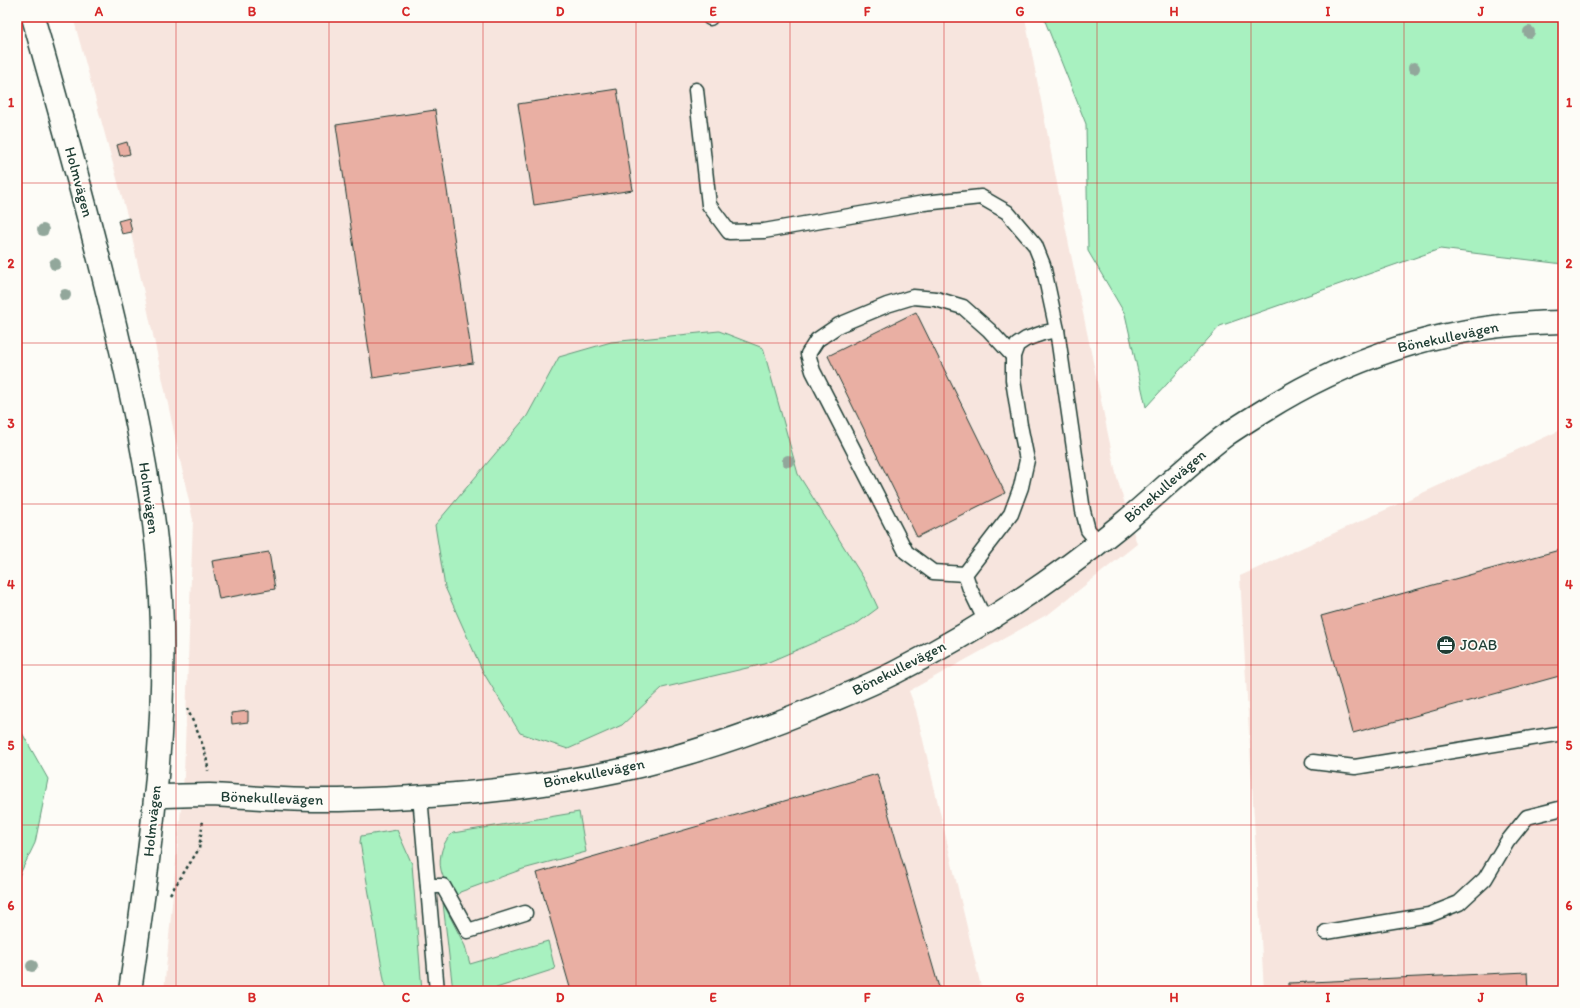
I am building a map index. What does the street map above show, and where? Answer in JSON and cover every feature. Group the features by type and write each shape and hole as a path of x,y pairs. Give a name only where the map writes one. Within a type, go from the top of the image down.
{"street":[{"name":"Holmvägen","path":"33,17 72,156 114,316 134,406 152,507 161,598 163,692 155,796 130,991"},
{"name":"Bönekullevägen","path":"155,796 206,795 305,800 342,800 420,796 518,788 623,770 731,740 847,695 894,673 986,622 1063,570 1121,525 1197,458 1230,432 1286,397 1317,380 1361,361 1424,340 1502,325 1563,322"}],"lane":[{"path":"696,90 709,206 729,232 764,231 924,202 981,197 1006,212 1035,245 1044,264 1058,330 1083,511 1088,530 1098,542"},
{"path":"965,574 933,572 906,552 813,371 808,354 817,340 839,325 887,305 913,297 936,299 962,307 989,330 1013,356"},
{"path":"965,574 1011,514 1021,487 1028,460 1020,425 1013,380 1013,356 1018,345 1026,340 1043,333 1058,330"},
{"path":"965,574 970,589 986,622"},
{"path":"1313,762 1355,767 1563,733"},
{"path":"420,796 437,991"},
{"path":"1326,932 1429,915 1460,903 1485,879 1507,842 1527,817 1563,808"},
{"path":"428,886 443,886 468,931 525,913"}],"shaded area":[{"path":"73,17 1027,17 1025,18 1068,240 1117,478 1137,544 1050,613 909,691 916,710 982,991 164,991 184,775 193,520 128,219"},
{"path":"1563,429 1563,991 1264,991 1240,576"}],"green space":[{"path":"1059,17 1563,17 1563,264 1440,249 1220,326 1146,407 1125,314 1088,251 1086,124 1045,21"},
{"path":"719,331 763,348 798,474 866,582 878,608 855,625 764,664 662,688 622,725 568,749 520,733 483,672 445,587 435,525 527,416 559,357 611,342"},
{"path":"17,724 48,779 35,843 17,880"},
{"path":"579,812 586,852 523,869 460,892 457,896 453,895 442,873 440,860 446,840 453,833"},
{"path":"397,830 412,864 422,991 386,991 360,842 361,836"},
{"path":"443,903 465,946 470,964 548,941 555,969 487,991 453,991"}],"building":[{"path":"617,89 633,190 534,205 518,104"},
{"path":"435,110 473,363 373,378 336,125"},
{"path":"127,142 130,154 120,156 117,145"},
{"path":"129,218 132,232 122,234 118,221"},
{"path":"916,312 1005,493 917,537 828,356"},
{"name":"JOAB","path":"1563,549 1563,675 1353,733 1321,616"},
{"path":"269,552 275,589 219,599 212,561"},
{"path":"248,711 248,722 232,724 231,713"},
{"path":"877,774 940,991 571,991 537,873"},
{"path":"1527,972 1528,991 1289,991 1289,983"}],"place":[{"name":"JOAB","path":"1446,645"}]}
